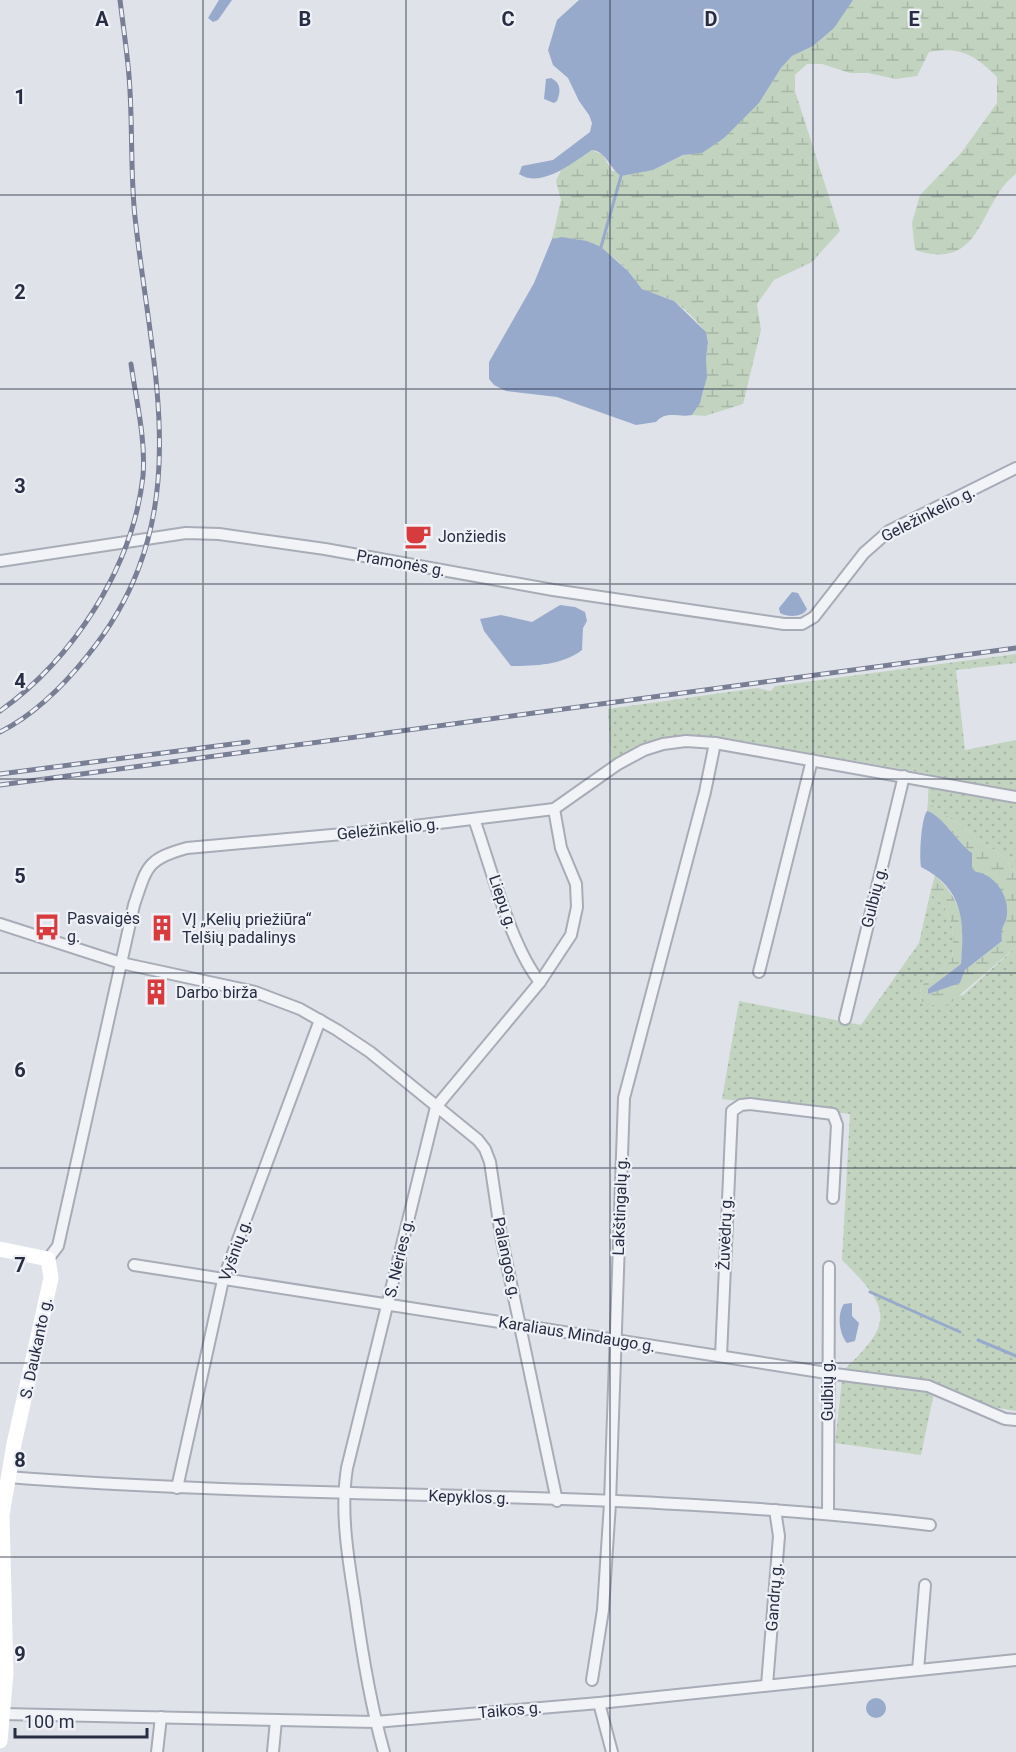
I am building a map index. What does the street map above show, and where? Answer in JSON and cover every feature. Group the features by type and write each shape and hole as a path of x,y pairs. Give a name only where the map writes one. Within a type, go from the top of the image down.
{"main road":[{"path":"0,1249 48,1259"},
{"name":"S. Daukanto g.","path":"0,1741 6,1673 1,1515 51,1278 48,1259"}],"street":[{"name":"Geležinkelio g.","path":"802,624 826,605 873,543 909,520 1016,468"},
{"name":"Pramonės g.","path":"0,561 186,533 219,534 325,549 553,590 784,624 802,624"},
{"name":"Geležinkelio g.","path":"121,963 142,882 152,862 161,855 187,848 554,809 618,764 644,750 663,744 686,741 715,743 1016,797"},
{"name":"Lakštingalų g.","path":"592,1680 603,1610 610,1503 624,1098 705,792 715,743"},
{"path":"759,972 812,760"},
{"name":"Gulbių g.","path":"845,1019 904,776"},
{"name":"S. Nėries g.","path":"384,1752 375,1722 348,1554 345,1492 348,1468 436,1107 494,1034 540,982 572,935 577,907 576,884 561,848 554,809"},
{"name":"Liepų g.","path":"474,819 519,946 531,971 540,982"},
{"path":"0,924 121,963 255,992 320,1020 370,1052 436,1107"},
{"name":"S. Daukanto g.","path":"48,1259 58,1246 121,963"},
{"name":"Vyšnių g.","path":"177,1488 223,1280 320,1020"},
{"name":"Žuvėdrų g.","path":"721,1356 732,1111 741,1105 750,1104 833,1114 837,1125 833,1198"},
{"name":"Palangos g.","path":"436,1107 478,1140 488,1155 501,1236 522,1326 557,1501"},
{"name":"Karaliaus Mindaugo g.","path":"134,1265 387,1306 827,1373 928,1386 1005,1419 1016,1420"},
{"name":"Gulbių g.","path":"828,1513 829,1267"},
{"name":"Kepyklos g.","path":"8,1477 177,1488 345,1492 775,1509 930,1525"},
{"name":"Gandrų g.","path":"767,1685 779,1536 775,1509"},
{"path":"918,1670 925,1585"},
{"name":"Taikos g.","path":"3,1714 375,1722 599,1703 1016,1660"},
{"path":"599,1703 612,1752"},
{"path":"157,1752 161,1717"},
{"path":"273,1752 276,1720"}],"green space":[{"path":"853,0 1016,0 1016,174 1004,186 977,231 967,243 955,252 938,254 915,250 912,223 920,195 961,153 997,103 997,77 974,58 950,50 929,52 917,76 896,79 868,73 850,73 822,64 807,64 795,75 795,91 840,231 812,262 774,280 757,304 761,330 743,404 705,416 692,415 704,388 707,335 684,309 672,300 641,287 628,271 603,250 584,241 552,239 561,200 556,181 561,170 592,150 603,155 612,171 653,170 683,155 702,152 759,103 781,68 792,56 813,46"},
{"path":"1016,654 1016,663 956,670 965,750 1016,740 1016,873 1005,858 928,802 929,774 726,738 691,735 660,740 611,762 608,709 757,688 771,691 775,686"},
{"path":"928,802 1005,858 1016,873 1016,947 947,1006 928,1005 920,1000 921,986 952,960 953,932 948,914 938,900 930,894 935,875 957,906 961,915 963,937 961,964 928,989 960,983 965,970 1002,941 1000,929 1004,922 972,868 972,853 938,817 927,811"},
{"path":"930,894 938,900 948,914 953,932 953,951 952,960 921,986 920,1001 963,995 1016,947 1016,1411 993,1407 936,1383 921,1455 835,1443 843,1371 871,1340 878,1328 880,1316 878,1304 870,1291 842,1260 850,1114 722,1099 739,1001 861,1025 919,943"}],"water":[{"path":"219,0 232,0 218,20 213,22 208,18"},
{"path":"579,0 853,0 834,28 813,46 792,56 781,68 759,103 724,138 702,153 683,155 653,170 621,176 601,154 592,150 557,172 547,176 528,178 519,174 522,166 553,160 590,132 592,123 589,115 568,78 553,65 548,50 557,20"},
{"path":"551,78 557,82 559,88 557,101 554,103 544,99 546,79"},
{"path":"562,237 587,241 601,247 628,271 642,289 674,301 706,332 707,377 700,403 692,415 669,415 656,422 636,425 557,397 506,391 494,385 489,379 489,362 534,283 552,239"},
{"path":"792,592 798,593 807,609 795,616 780,613 779,608"},
{"path":"560,605 575,607 585,612 587,621 583,628 582,650 566,659 548,664 511,666 484,631 480,619 501,615 532,622"},
{"path":"927,811 938,817 972,853 972,868 994,881 1003,893 1007,907 1002,941 965,970 960,983 928,994 928,989 961,964 962,934 958,907 953,896 946,885 935,875 921,867 921,838"},
{"path":"852,1303 852,1316 859,1323 855,1341 847,1343 841,1329 840,1313 844,1304"},
{"path":"876,1698 883,1701 886,1708 883,1715 876,1718 869,1715 866,1708 869,1701"}],"waterway":[{"path":"601,247 621,176"},
{"path":"870,1292 960,1332"},
{"path":"978,1340 1016,1356"}],"railway":[{"path":"0,732 37,708 69,677 88,655 123,603 145,551 156,498 160,444 157,389 135,217 129,76 120,0"},
{"path":"0,711 27,690 75,638 113,577 127,544 137,510 144,462 131,364"},
{"path":"0,785 1016,648"},
{"path":"0,774 248,742"}],"place":[{"name":"Jonžiedis","path":"418,536"},
{"name":"Pasvaigės g.","path":"47,927"},
{"name":"VĮ „Kelių priežiūra“ Telšių padalinys","path":"162,928"},
{"name":"Darbo birža","path":"156,992"}]}
